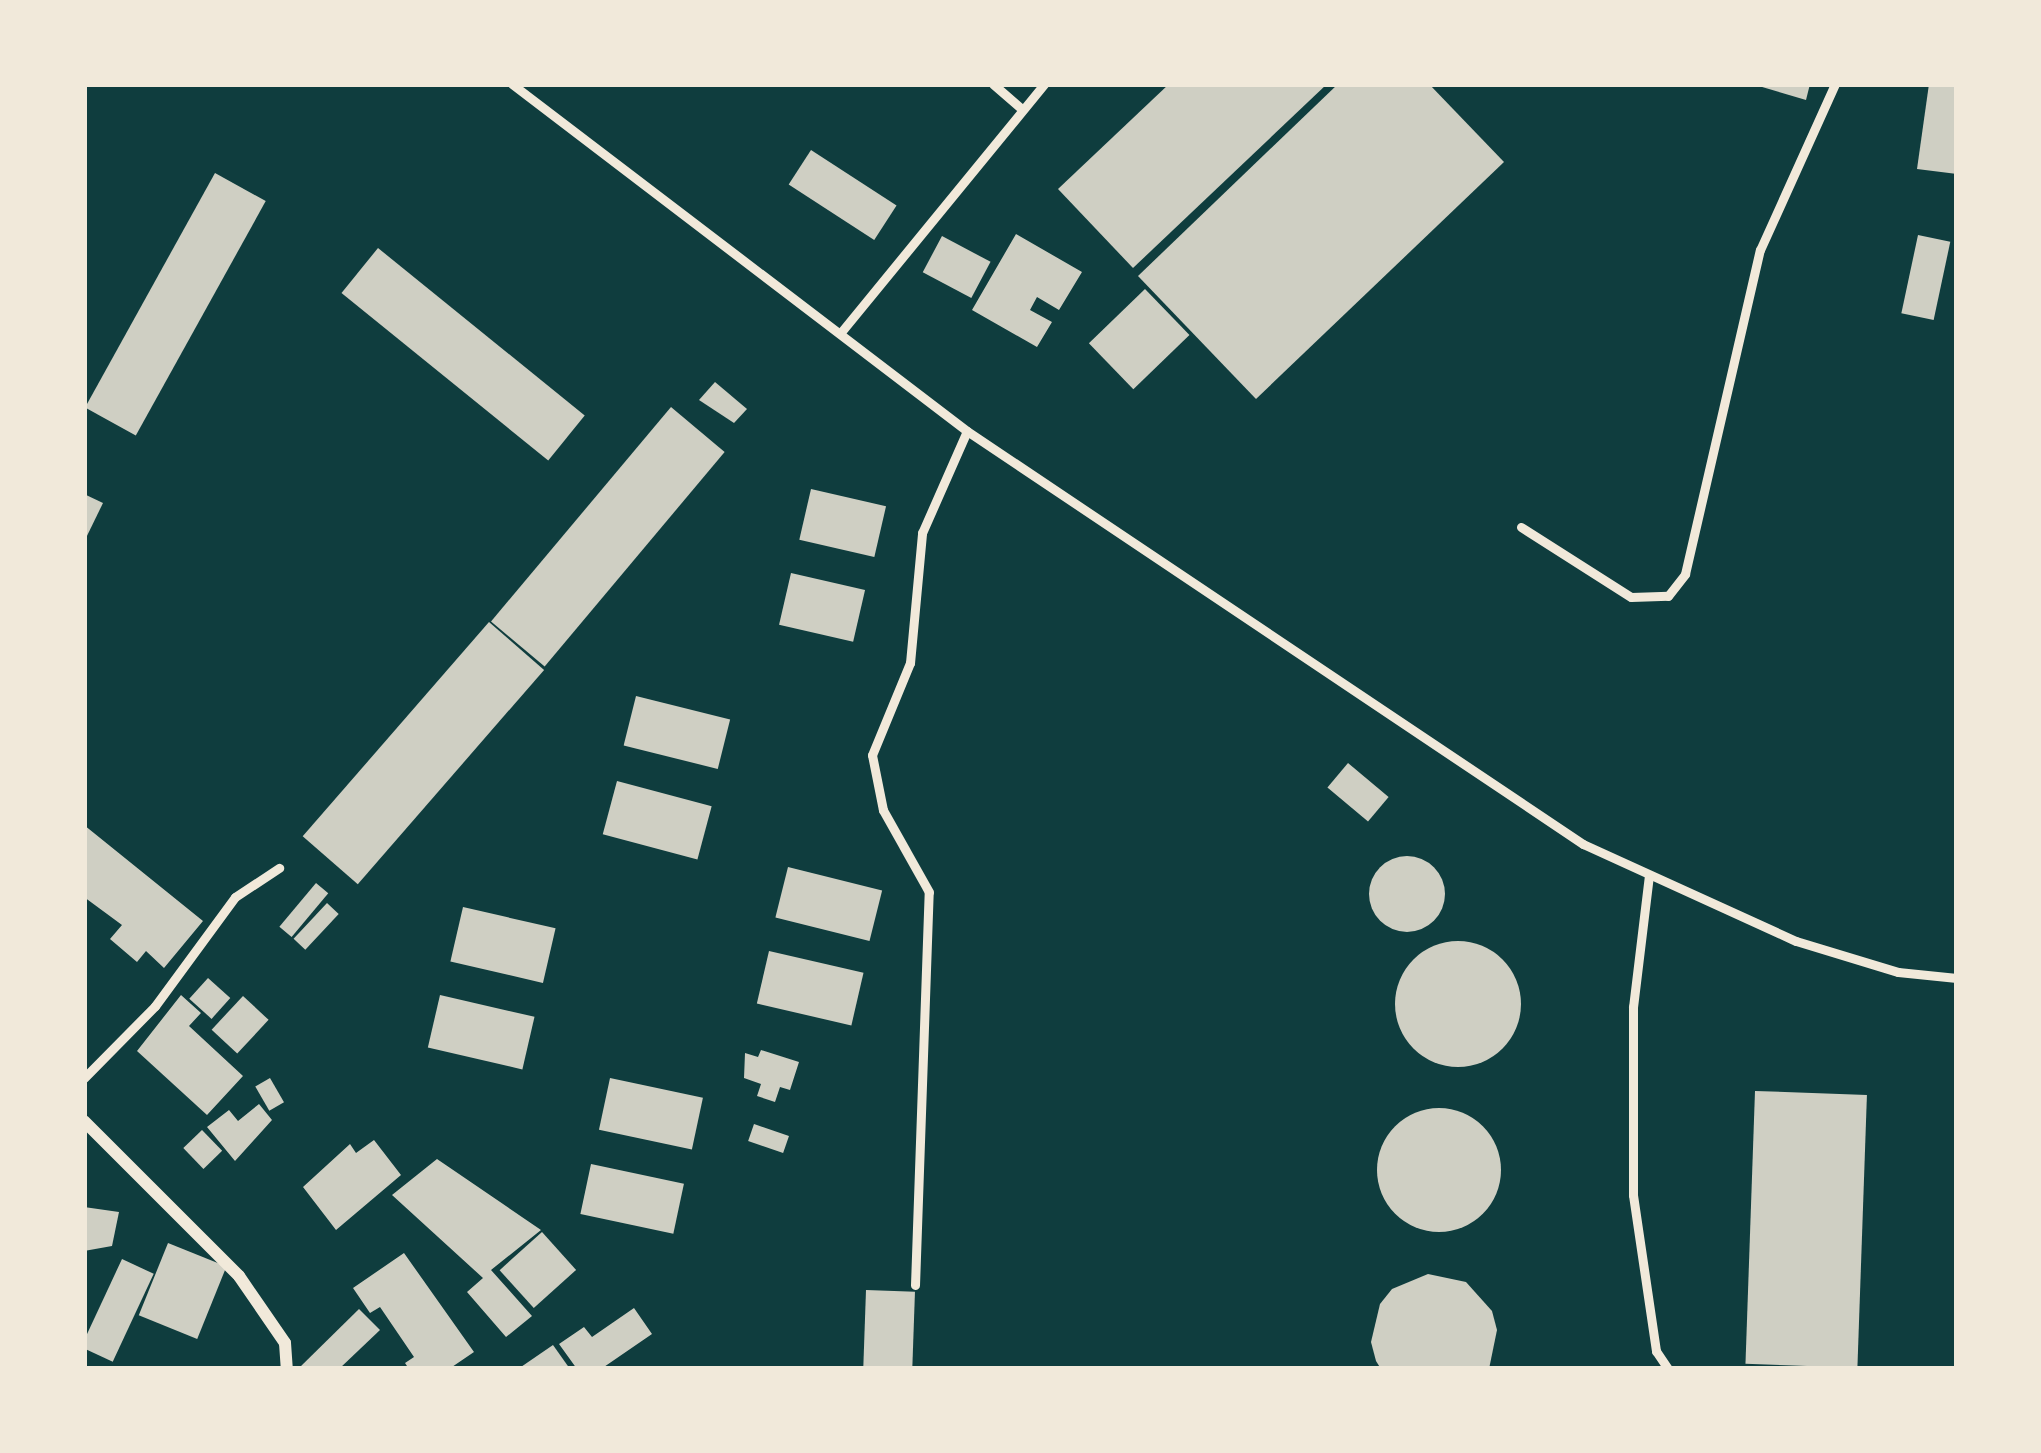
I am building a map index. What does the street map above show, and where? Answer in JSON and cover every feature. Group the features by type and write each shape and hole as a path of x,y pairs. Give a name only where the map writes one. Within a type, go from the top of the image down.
{"street":[{"path":"84,1121 239,1276 285,1343 287,1369"}],"lane":[{"path":"512,84 578,142 842,331 967,431 1583,844 1796,941 1898,972 1957,978"},
{"path":"993,84 1022,109"},
{"path":"842,331 1044,84"},
{"path":"1521,527 1631,597 1668,596 1684,574 1760,250 1835,84"},
{"path":"915,1285 929,892 883,810 872,755 910,663 922,533 967,431"},
{"path":"84,1078 155,1006 235,897 279,868"},
{"path":"1649,875 1633,1007 1633,1195 1656,1351 1668,1369"}],"building":[{"path":"1169,84 1327,84 1133,268 1058,189"},
{"path":"1338,84 1429,84 1504,162 1256,399 1138,276"},
{"path":"1752,84 1810,84 1806,100"},
{"path":"1929,84 1957,87 1957,174 1917,169"},
{"path":"811,150 897,206 874,240 789,184"},
{"path":"215,173 266,201 136,436 85,407"},
{"path":"1016,234 1082,272 1059,310 1037,297 1030,310 1052,322 1037,347 972,310"},
{"path":"1918,235 1950,242 1934,320 1901,313"},
{"path":"942,236 991,262 971,298 923,272"},
{"path":"378,248 585,415 548,460 341,293"},
{"path":"1145,289 1189,335 1133,389 1089,343"},
{"path":"715,382 747,409 734,423 699,400"},
{"path":"671,407 725,452 545,666 491,621"},
{"path":"811,489 886,506 874,557 799,540"},
{"path":"84,494 103,503 84,542"},
{"path":"791,573 865,590 853,642 779,625"},
{"path":"489,622 544,670 358,884 303,836"},
{"path":"636,696 730,719 718,769 624,745"},
{"path":"1348,763 1389,797 1368,822 1327,788"},
{"path":"617,781 712,806 697,859 603,834"},
{"path":"84,825 203,921 164,968 146,951 137,962 110,939 122,925 84,897"},
{"path":"1407,856 1434,867 1445,894 1434,921 1407,932 1380,921 1369,894 1380,867"},
{"path":"788,867 882,890 870,941 775,917"},
{"path":"316,883 328,893 292,937 279,927"},
{"path":"327,903 339,914 305,950 294,939"},
{"path":"463,907 556,928 543,983 450,962"},
{"path":"1458,941 1482,945 1503,959 1517,980 1521,1004 1517,1028 1503,1049 1482,1063 1458,1067 1434,1063 1413,1049 1399,1028 1395,1004 1399,980 1413,959 1434,945"},
{"path":"769,951 864,973 851,1025 757,1004"},
{"path":"208,978 230,998 212,1019 189,999"},
{"path":"181,995 201,1013 189,1026 243,1076 207,1115 137,1051"},
{"path":"440,995 535,1017 522,1069 428,1048"},
{"path":"243,996 269,1020 237,1054 212,1030"},
{"path":"761,1050 799,1062 790,1090 780,1087 775,1102 757,1096 761,1084 744,1078 745,1053 758,1057"},
{"path":"270,1078 284,1102 269,1111 255,1086"},
{"path":"610,1078 703,1098 692,1150 599,1130"},
{"path":"1755,1091 1867,1095 1857,1368 1745,1364"},
{"path":"259,1104 272,1120 235,1161 207,1127 229,1110 238,1121"},
{"path":"1439,1108 1463,1112 1483,1126 1497,1146 1501,1170 1497,1194 1483,1214 1463,1228 1439,1232 1415,1228 1395,1214 1381,1194 1377,1170 1381,1146 1395,1126 1415,1112"},
{"path":"754,1124 789,1136 783,1153 748,1141"},
{"path":"202,1130 222,1151 203,1169 183,1148"},
{"path":"374,1140 401,1175 336,1230 303,1187 350,1144 356,1153"},
{"path":"437,1159 541,1230 491,1270 532,1316 506,1337 467,1292 483,1278 392,1195"},
{"path":"591,1164 684,1184 673,1234 580,1214"},
{"path":"84,1207 119,1212 112,1246 84,1251"},
{"path":"542,1232 576,1270 534,1308 500,1270"},
{"path":"168,1243 226,1267 197,1339 139,1315"},
{"path":"404,1253 474,1352 449,1369 409,1369 405,1363 414,1357 380,1307 370,1313 353,1288"},
{"path":"122,1259 154,1274 113,1362 84,1348 84,1340"},
{"path":"1428,1274 1466,1282 1492,1311 1497,1330 1489,1369 1381,1369 1371,1342 1380,1304 1392,1289"},
{"path":"866,1290 915,1292 912,1369 863,1369"},
{"path":"634,1308 652,1334 601,1369 577,1369 559,1344 584,1327 592,1337"},
{"path":"359,1309 380,1330 339,1369 298,1369"},
{"path":"553,1345 570,1369 518,1369"}]}
